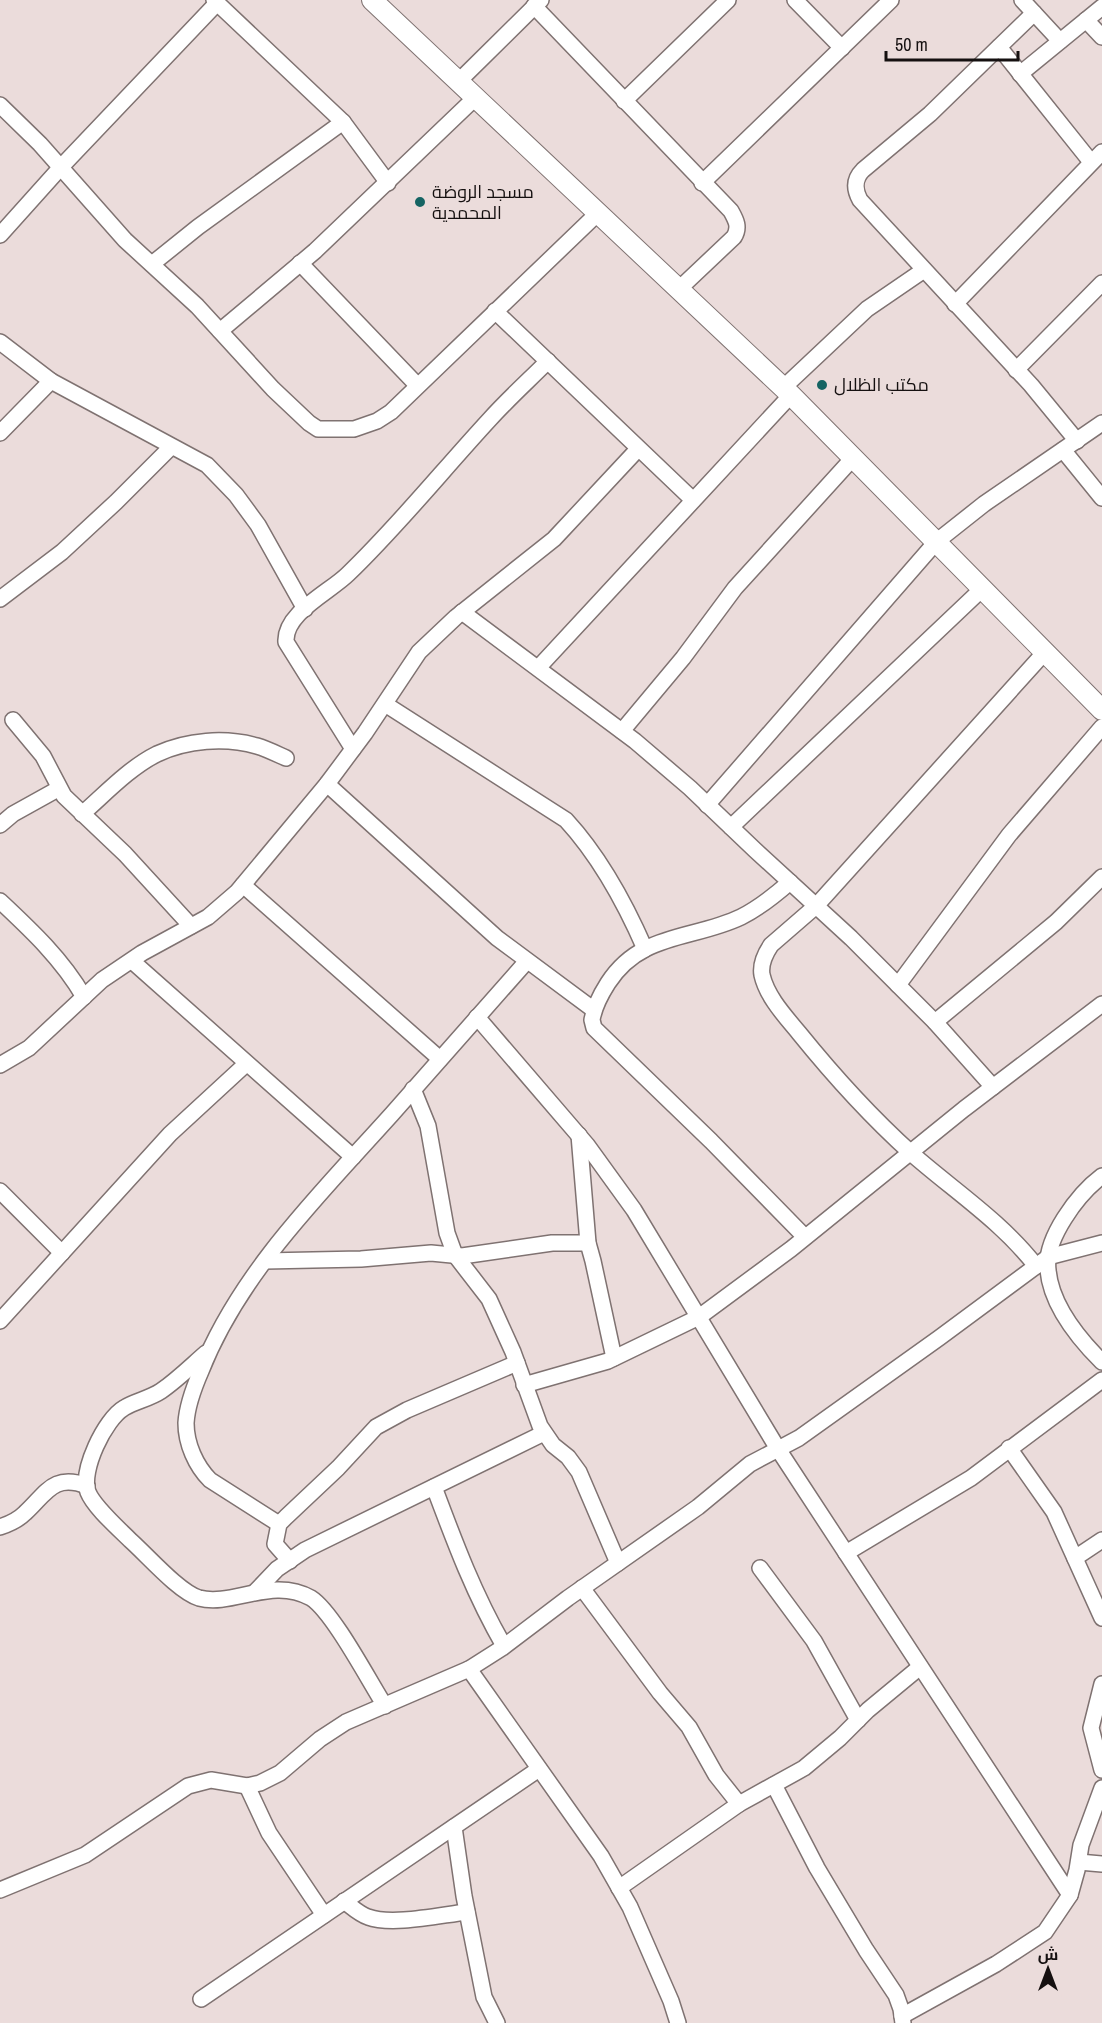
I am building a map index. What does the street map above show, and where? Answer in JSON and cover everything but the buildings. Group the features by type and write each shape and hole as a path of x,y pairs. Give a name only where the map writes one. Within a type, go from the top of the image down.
{"street":[{"path":"372,0 787,391 1045,652 1102,714 898,985"},
{"path":"624,101 728,0"},
{"path":"795,0 842,48"},
{"path":"702,183 891,0"},
{"path":"1022,0 1060,41"},
{"path":"0,235 215,2 344,122 388,183"},
{"path":"459,81 537,3 624,101 731,211 738,229 734,237 679,289"},
{"path":"1020,75 1102,7"},
{"path":"1034,13 930,114 858,177 855,189 860,200 1016,370 1077,441"},
{"path":"1086,20 1102,37"},
{"path":"955,304 1097,157 1020,75 999,47"},
{"path":"220,331 300,263 388,183 475,98"},
{"path":"0,105 40,144 125,240 197,306 273,389 318,429 341,430 371,424 391,412 598,213"},
{"path":"152,264 198,227 344,122"},
{"path":"300,263 417,385"},
{"path":"538,668 693,500 787,391 867,309 924,270"},
{"path":"1016,370 1102,284"},
{"path":"495,310 693,500"},
{"path":"0,342 51,381 207,465 236,495 279,559 305,609"},
{"path":"353,749 286,642 286,633 291,622 367,556 490,419 548,361"},
{"path":"0,433 51,381"},
{"path":"707,805 936,542 984,504 1102,423"},
{"path":"0,599 62,552 171,447"},
{"path":"0,1065 29,1048 102,980 208,917 243,885 327,784 385,704 419,652 462,612 554,539 638,449"},
{"path":"1063,450 1102,498"},
{"path":"622,731 682,658 735,588 853,458"},
{"path":"731,827 982,589"},
{"path":"462,612 622,731 707,805 898,985 993,1086"},
{"path":"1045,652 816,906 771,945 763,961 762,977 774,1002 831,1073 910,1152 1042,1261 1048,1270 1062,1311 1102,1362"},
{"path":"385,704 566,820 625,904 645,949"},
{"path":"13,720 43,756 58,789 125,854 191,926"},
{"path":"82,814 127,775 157,754 182,746 205,741 228,741 256,746 286,758"},
{"path":"327,784 497,938 594,1010"},
{"path":"0,825 12,814 58,789"},
{"path":"935,1022 1056,922 1102,877"},
{"path":"789,882 774,897 739,918 677,936 645,949 623,963 615,972 591,1020 594,1028 711,1141 805,1237"},
{"path":"243,885 440,1059"},
{"path":"0,901 37,936 75,982 84,997"},
{"path":"132,961 353,1157"},
{"path":"279,1524 210,1480 202,1472 195,1458 186,1422 195,1386 208,1351 236,1304 286,1233 527,961"},
{"path":"524,1385 577,1371 614,1358 699,1317 805,1237 993,1086 1102,1004"},
{"path":"477,1017 579,1135 634,1210 778,1449 1070,1895"},
{"path":"0,1320 170,1134 246,1064"},
{"path":"413,1089 428,1126 447,1233 455,1255 489,1299 544,1433 553,1445 568,1457 579,1472 618,1563"},
{"path":"579,1135 588,1243 594,1261 614,1358"},
{"path":"1042,1261 1065,1215 1077,1199 1102,1176"},
{"path":"0,1191 62,1253"},
{"path":"265,1261 361,1259 422,1254 480,1254 552,1243 588,1243"},
{"path":"0,1890 84,1855 188,1786 211,1780 247,1786 260,1783 280,1773 320,1739 346,1722 469,1669 698,1508 750,1464 799,1438 1042,1261 1102,1243"},
{"path":"208,1351 160,1391 115,1414 96,1444 87,1486 92,1499 119,1530 194,1596 218,1599 256,1591 275,1590 308,1596 332,1620 385,1706"},
{"path":"290,1561 275,1544 279,1524 330,1477 376,1427 407,1410 517,1363"},
{"path":"846,1553 971,1478 1102,1380"},
{"path":"256,1591 277,1569 305,1550 544,1433"},
{"path":"1009,1448 1054,1512 1102,1618"},
{"path":"0,1527 23,1515 48,1488 54,1485 71,1482 87,1486"},
{"path":"434,1487 463,1564 504,1646"},
{"path":"1075,1558 1102,1540"},
{"path":"760,1568 814,1641 858,1720"},
{"path":"582,1588 660,1693 689,1727 716,1775 739,1804"},
{"path":"619,1887 739,1804 804,1768 920,1667"},
{"path":"469,1669 601,1856 630,1907 671,2001 678,2023"},
{"path":"1102,1684 1091,1728 1102,1770"},
{"path":"201,1999 539,1769"},
{"path":"774,1785 817,1868 896,1995 902,2019 1046,1932 1070,1895 1081,1845 1102,1788"},
{"path":"247,1786 269,1833 324,1916"},
{"path":"454,1827 467,1912 484,1996 497,2023"},
{"path":"1078,1862 1102,1864"},
{"path":"344,1901 363,1914 380,1920 413,1919 467,1912"}],"place":[{"name":"مسجد الروضة المحمدية","path":"420,202"},
{"name":"مكتب الظلال","path":"822,385"}]}
